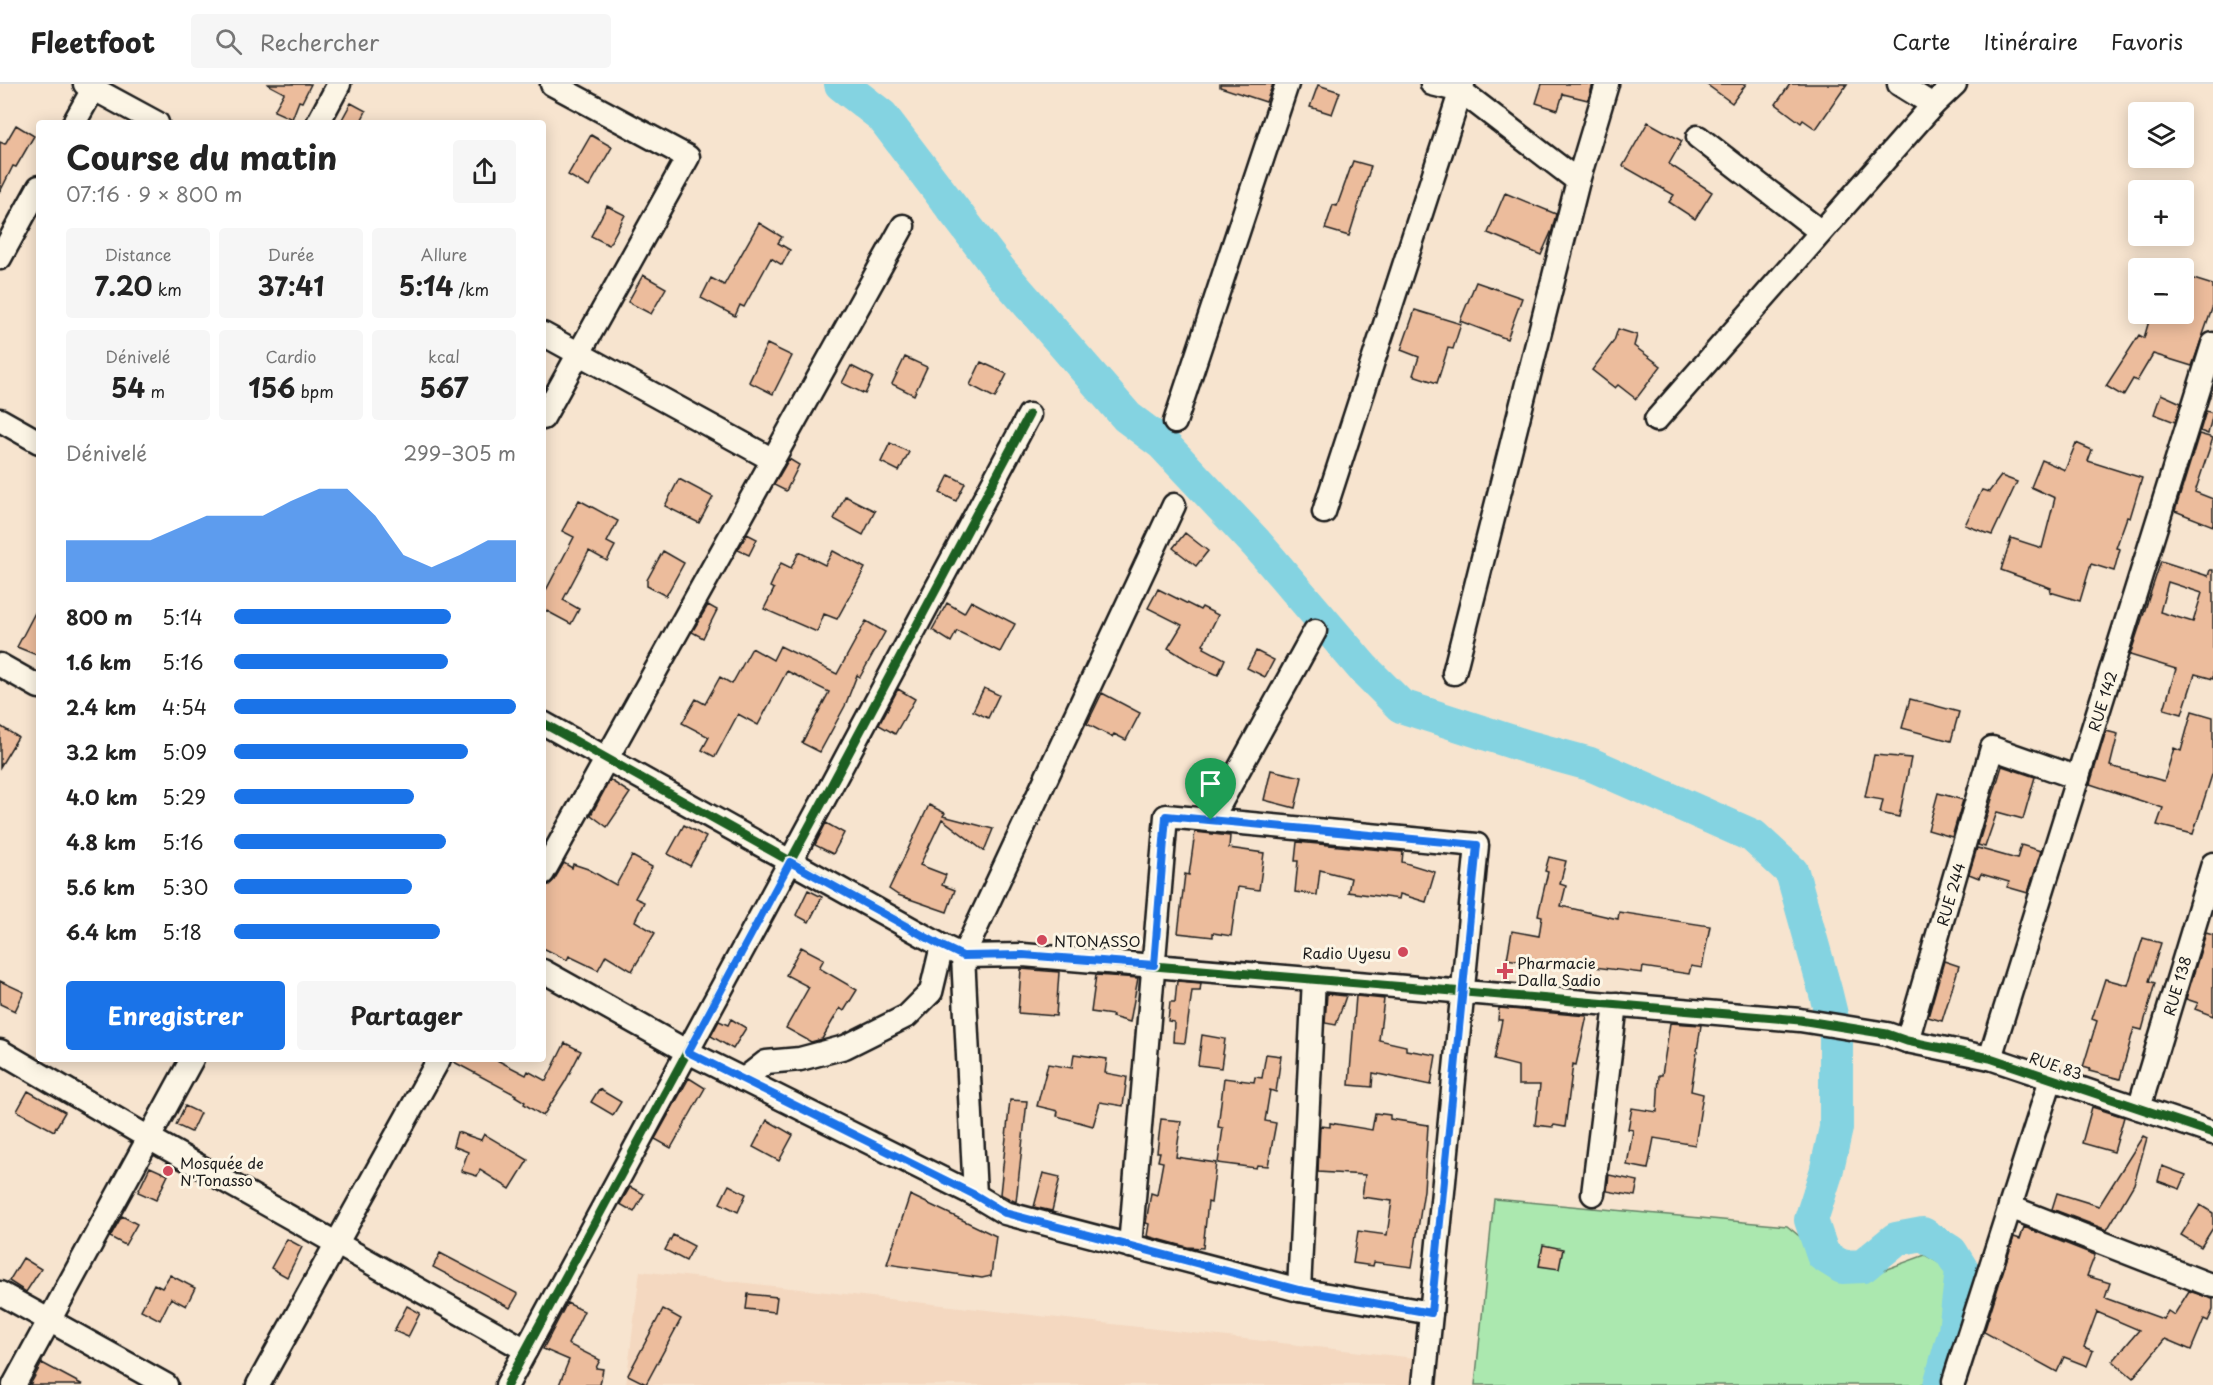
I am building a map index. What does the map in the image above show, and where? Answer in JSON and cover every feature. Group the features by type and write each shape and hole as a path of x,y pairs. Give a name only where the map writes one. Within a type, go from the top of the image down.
{"street":[{"path":"320,120 339,84"},
{"path":"546,412 688,157 552,84"},
{"path":"1175,422 1287,84"},
{"path":"1432,84 1462,87 1578,181"},
{"path":"1454,673 1578,181 1607,84"},
{"path":"1899,84 1933,105"},
{"path":"1656,420 1933,105 1955,84"},
{"path":"75,120 92,85 152,120"},
{"path":"1324,512 1462,87"},
{"path":"1698,137 1821,232"},
{"path":"0,258 36,192"},
{"path":"546,868 903,226"},
{"path":"546,336 773,460"},
{"name":"RUE 142","path":"1990,1058 2213,344"},
{"path":"507,1385 1029,415"},
{"path":"0,420 36,440"},
{"path":"975,1195 963,956 1174,505"},
{"path":"1211,820 1315,631"},
{"path":"0,665 36,685"},
{"path":"546,725 963,956"},
{"name":"RUE 244","path":"1897,1037 1992,748 2078,778"},
{"path":"1130,1246 1166,816 1477,845 1424,1385"},
{"name":"RUE 138","path":"2139,1108 2213,864"},
{"path":"743,1080 766,1062 800,1059 845,1047 907,1016 932,992 942,946"},
{"name":"RUE 83","path":"963,956 1023,955 1154,965 1800,1020 1897,1037 1990,1058 2213,1133"},
{"path":"546,973 688,1052 975,1195 1005,1213 1299,1290 1431,1313"},
{"path":"1299,1290 1314,978"},
{"path":"1593,1194 1616,1004"},
{"path":"0,1051 149,1138 526,1350"},
{"path":"14,1385 190,1062"},
{"path":"258,1385 437,1062"},
{"path":"1954,1381 2051,1079"},
{"path":"2010,1207 2213,1286"},
{"path":"0,1293 166,1385"}],"shaded area":[{"path":"640,1271 1415,1358 1412,1385 626,1385"}],"green space":[{"path":"1494,1199 1787,1226 1854,1281 1925,1255 1948,1268 1947,1385 1475,1385"}],"building":[{"path":"267,84 311,84 302,102 299,101 292,119 274,111 284,93"},
{"path":"1220,84 1273,84 1266,102 1220,87"},
{"path":"1542,84 1593,84 1588,100 1563,94 1558,110 1536,103"},
{"path":"1706,84 1746,84 1732,103"},
{"path":"1790,84 1847,84 1816,129 1803,120 1801,123 1776,104"},
{"path":"1318,85 1340,92 1332,114 1310,107"},
{"path":"351,103 366,111 362,120 342,120"},
{"path":"1648,122 1682,141 1669,164 1712,192 1695,219 1669,202 1674,195 1623,166"},
{"path":"16,125 34,136 16,167 13,166 0,192 0,142 5,144"},
{"path":"591,135 612,147 589,187 568,175"},
{"path":"1353,161 1371,166 1349,236 1325,229 1333,205 1337,206"},
{"path":"1505,193 1556,214 1541,255 1488,233"},
{"path":"607,206 625,215 609,245 591,236"},
{"path":"759,223 782,237 778,243 790,250 782,265 771,258 744,307 740,305 735,316 701,298 711,278 724,285"},
{"path":"643,275 666,288 651,314 628,302"},
{"path":"2194,279 2213,285 2213,306 2192,366 2153,354 2137,381 2133,379 2123,396 2106,386 2139,335 2144,338 2148,324 2194,324"},
{"path":"1476,282 1522,298 1507,339 1460,321"},
{"path":"1415,310 1461,324 1453,349 1448,348 1437,383 1413,375 1419,357 1401,350"},
{"path":"1618,329 1637,335 1634,346 1661,366 1636,399 1618,385 1615,388 1592,370 1614,341"},
{"path":"767,344 792,356 773,394 749,382"},
{"path":"905,357 927,367 914,395 892,384"},
{"path":"981,362 1007,374 995,398 970,385"},
{"path":"851,366 873,377 865,394 842,383"},
{"path":"2161,394 2181,403 2175,422 2154,414"},
{"path":"2206,411 2213,413 2208,434 2200,431"},
{"path":"2199,434 2213,438 2195,492 2213,499 2213,526 2175,511"},
{"path":"890,443 909,452 899,471 881,462"},
{"path":"2076,443 2092,450 2088,461 2142,478 2130,518 2127,517 2116,548 2120,549 2114,571 2091,564 2080,601 2050,592 2051,588 2001,570 2011,538 2042,548 2055,498 2031,487 2042,460 2065,470"},
{"path":"789,459 799,465 786,491 774,485"},
{"path":"949,475 965,483 956,501 940,493"},
{"path":"2001,476 2017,482 1992,535 1965,525 1982,490 1989,492"},
{"path":"679,479 713,497 699,523 665,506"},
{"path":"845,496 875,511 863,535 834,519"},
{"path":"579,500 618,521 607,542 615,546 607,561 589,551 563,600 579,609 571,624 546,611 546,590 574,537 562,531"},
{"path":"1185,533 1208,551 1196,566 1173,548"},
{"path":"747,534 757,539 749,555 738,550"},
{"path":"663,551 684,563 666,596 647,586 647,580"},
{"path":"833,551 865,568 837,619 824,614 817,632 764,609 774,589 770,587 781,563 791,568 799,552 825,565"},
{"path":"2161,561 2208,576 2210,570 2213,570 2213,679 2195,674 2182,714 2164,709 2176,669 2130,655","holes":["2168,582 2202,593 2193,622 2160,612"]},
{"path":"1158,589 1200,610 1202,607 1218,615 1203,645 1204,648 1225,659 1218,675 1168,648 1182,625 1148,608"},
{"path":"971,601 1015,624 1000,652 957,631 951,642 932,630 947,603 964,613"},
{"path":"708,605 717,610 703,638 692,632"},
{"path":"36,611 36,655 17,647"},
{"path":"866,621 885,632 860,677 857,675 845,706 820,752 802,743 829,692 787,671 758,725 738,714 715,757 702,750 709,737 682,723 696,699 705,704 720,677 732,684 752,648 773,660 780,646 837,674"},
{"path":"1256,651 1274,660 1265,677 1247,668"},
{"path":"984,688 999,695 988,718 973,711"},
{"path":"898,689 915,699 895,734 879,725"},
{"path":"1102,693 1140,713 1126,740 1114,734 1112,737 1087,724"},
{"path":"1910,699 1959,712 1951,741 1902,728"},
{"path":"2192,711 2213,717 2213,772 2193,834 2157,825 2163,808 2090,784 2106,731 2118,734 2110,766 2164,781 2174,748 2181,751"},
{"path":"0,726 18,737 0,767"},
{"path":"1874,755 1911,758 1899,817 1880,813 1883,800 1865,797"},
{"path":"2002,766 2035,777 2023,819 1997,812 1985,847 1978,845"},
{"path":"1271,770 1302,777 1295,808 1264,800"},
{"path":"610,780 630,793 607,827 591,815"},
{"path":"1938,793 1963,800 1952,837 1928,830"},
{"path":"929,805 945,813 943,816 993,829 984,851 942,819 920,865 946,875 942,885 955,890 947,912 898,895 889,889"},
{"path":"826,823 844,833 833,854 815,845"},
{"path":"684,825 706,837 690,866 668,854"},
{"path":"1195,832 1230,836 1229,848 1264,853 1259,890 1238,887 1231,936 1213,933 1213,937 1178,933 1185,874 1189,875"},
{"path":"1297,842 1403,852 1402,862 1435,872 1426,902 1400,894 1399,899 1348,892 1351,878 1320,870 1317,895 1295,892"},
{"path":"2021,845 2041,851 2028,893 2007,887 2009,882 1981,874 1979,878 1969,874 1977,848 2017,859"},
{"path":"632,856 652,867 635,898 644,902 635,921 655,933 632,971 606,955 598,970 569,956 567,960 546,950 546,886 554,880 564,863 572,868 573,864 588,869 616,885"},
{"path":"1549,857 1566,861 1560,884 1566,886 1561,906 1618,919 1619,912 1710,926 1702,968 1691,966 1689,974 1643,967 1642,973 1555,962 1554,967 1507,959 1512,931 1539,936 1542,916 1538,915 1548,872 1545,871"},
{"path":"808,890 822,897 809,922 796,915"},
{"path":"2206,933 2213,935 2213,1016 2195,1009 2198,1003 2186,999"},
{"path":"2143,938 2161,943 2149,981 2155,983 2142,1030 2134,1028 2120,1079 2089,1071 2090,1069 2083,1067 2097,1021 2092,1019 2105,979 2128,985"},
{"path":"801,947 824,959 819,968 857,990 844,1011 840,1008 822,1039 811,1042 786,1028 809,987 786,975"},
{"path":"1944,961 1959,966 1942,1021 1928,1017"},
{"path":"1021,969 1059,972 1056,1016 1018,1013"},
{"path":"1096,975 1138,978 1130,1022 1112,1017 1113,1015 1091,1012"},
{"path":"0,981 24,992 15,1011 0,1004"},
{"path":"1177,981 1201,983 1200,991 1192,991 1185,1043 1173,1042 1174,1022 1168,1021 1170,1002 1175,1002"},
{"path":"1327,994 1346,996 1336,1025 1325,1023"},
{"path":"1356,996 1384,999 1379,1040 1406,1046 1406,1050 1436,1055 1431,1085 1373,1073 1372,1087 1349,1085"},
{"path":"1499,1008 1587,1016 1576,1065 1573,1064 1565,1127 1535,1125 1540,1085 1518,1085 1518,1066 1494,1060 1502,1020 1498,1020"},
{"path":"731,1019 746,1028 733,1049 711,1036 719,1021 728,1025"},
{"path":"1670,1023 1701,1025 1691,1091 1703,1094 1695,1145 1654,1138 1648,1169 1627,1165 1633,1130 1628,1129 1632,1108 1657,1112 1659,1075 1662,1075"},
{"path":"1202,1035 1225,1039 1221,1068 1198,1065"},
{"path":"565,1043 581,1051 565,1082 543,1116 524,1104 525,1102 516,1095 454,1062 501,1062 526,1075 528,1071 546,1081"},
{"path":"1074,1054 1107,1059 1105,1073 1127,1077 1123,1106 1100,1102 1093,1126 1057,1116 1058,1111 1037,1106 1048,1064 1072,1068"},
{"path":"1266,1054 1281,1056 1276,1092 1270,1090 1265,1121 1276,1123 1268,1166 1257,1165 1256,1168 1218,1163 1223,1128 1218,1127 1224,1078 1254,1082 1255,1077 1262,1078"},
{"path":"689,1078 705,1088 671,1148 655,1139"},
{"path":"599,1089 621,1102 613,1115 591,1102"},
{"path":"28,1091 65,1112 54,1131 17,1111"},
{"path":"1010,1100 1027,1101 1016,1202 1000,1194"},
{"path":"185,1106 200,1113 191,1132 176,1125"},
{"path":"2092,1107 2124,1117 2114,1152 2082,1143"},
{"path":"1375,1113 1390,1115 1390,1119 1428,1125 1424,1190 1412,1267 1374,1262 1373,1266 1353,1263 1358,1231 1387,1235 1392,1201 1362,1197 1365,1175 1318,1172 1320,1126 1330,1127 1330,1123 1372,1130"},
{"path":"1161,1119 1181,1121 1176,1157 1216,1163 1211,1203 1208,1202 1203,1248 1187,1247 1147,1236 1149,1224 1146,1223 1151,1193 1157,1195 1163,1162 1158,1161 1160,1152 1157,1152"},
{"path":"767,1120 793,1135 779,1161 753,1147"},
{"path":"457,1132 481,1140 484,1134 528,1160 510,1189 480,1170 477,1176 461,1171 468,1152 453,1146"},
{"path":"2143,1136 2147,1138 2134,1184 2107,1230 2052,1209 2057,1193 2099,1206"},
{"path":"2162,1166 2186,1175 2180,1189 2158,1181"},
{"path":"150,1167 168,1175 156,1200 138,1192"},
{"path":"1043,1173 1060,1177 1052,1211 1034,1207"},
{"path":"1609,1175 1638,1181 1635,1196 1607,1191"},
{"path":"729,1185 746,1194 738,1212 720,1203"},
{"path":"630,1187 644,1194 634,1212 620,1204"},
{"path":"910,1195 996,1236 991,1276 982,1278 887,1264"},
{"path":"2200,1205 2213,1213 2213,1228 2201,1247 2181,1235"},
{"path":"122,1216 137,1224 125,1245 110,1237"},
{"path":"2024,1227 2095,1255 2087,1276 2110,1283 2105,1298 2163,1319 2168,1311 2174,1315 2189,1291 2213,1299 2213,1310 2208,1321 2204,1319 2191,1350 2165,1339 2133,1378 2113,1361 2139,1330 2097,1312 2084,1347 2093,1351 2087,1366 2064,1357 2057,1372 1984,1332 2014,1237 2020,1239"},
{"path":"673,1235 694,1246 686,1261 665,1250"},
{"path":"287,1239 302,1247 287,1277 271,1268"},
{"path":"1543,1245 1563,1249 1559,1269 1539,1266"},
{"path":"440,1253 518,1294 510,1308 433,1267"},
{"path":"23,1258 41,1269 26,1292 9,1281"},
{"path":"170,1275 195,1288 186,1306 171,1298 160,1320 141,1310 154,1284 162,1288"},
{"path":"748,1294 777,1297 775,1312 746,1309"},
{"path":"567,1303 584,1311 568,1344 600,1360 596,1368 603,1369 600,1385 559,1385 569,1360 543,1349"},
{"path":"407,1306 420,1313 408,1337 394,1331"},
{"path":"663,1309 681,1319 646,1384 628,1375"},
{"path":"42,1363 83,1385 30,1385"}],"waterway":[{"path":"841,84 882,116 1001,272 1127,417 1163,444 1256,543 1363,668 1401,706 1528,747 1590,764 1753,836 1792,872 1836,1035 1836,1128 1826,1173 1811,1220 1823,1255 1842,1267 1863,1266 1896,1239 1923,1234 1951,1252 1962,1270 1955,1331 1940,1385"}],"cycle path":[{"path":"507,1385 1029,415"},
{"path":"546,725 963,956 1023,955 1800,1020 1887,1034 1907,1041 1990,1058 2213,1133"}],"place":[{"name":"NTONASSO","path":"1042,940"},
{"name":"Radio Uyesu","path":"1403,952"},
{"name":"Pharmacie Dalla Sadio","path":"1505,971"},
{"name":"Mosquée de N'Tonasso","path":"168,1171"}],"route":[{"path":"1166,816 1211,820 1477,845 1431,1313 1299,1290 1005,1213 975,1195 688,1052 790,862 963,956 1023,955 1154,965 1166,816"}]}
